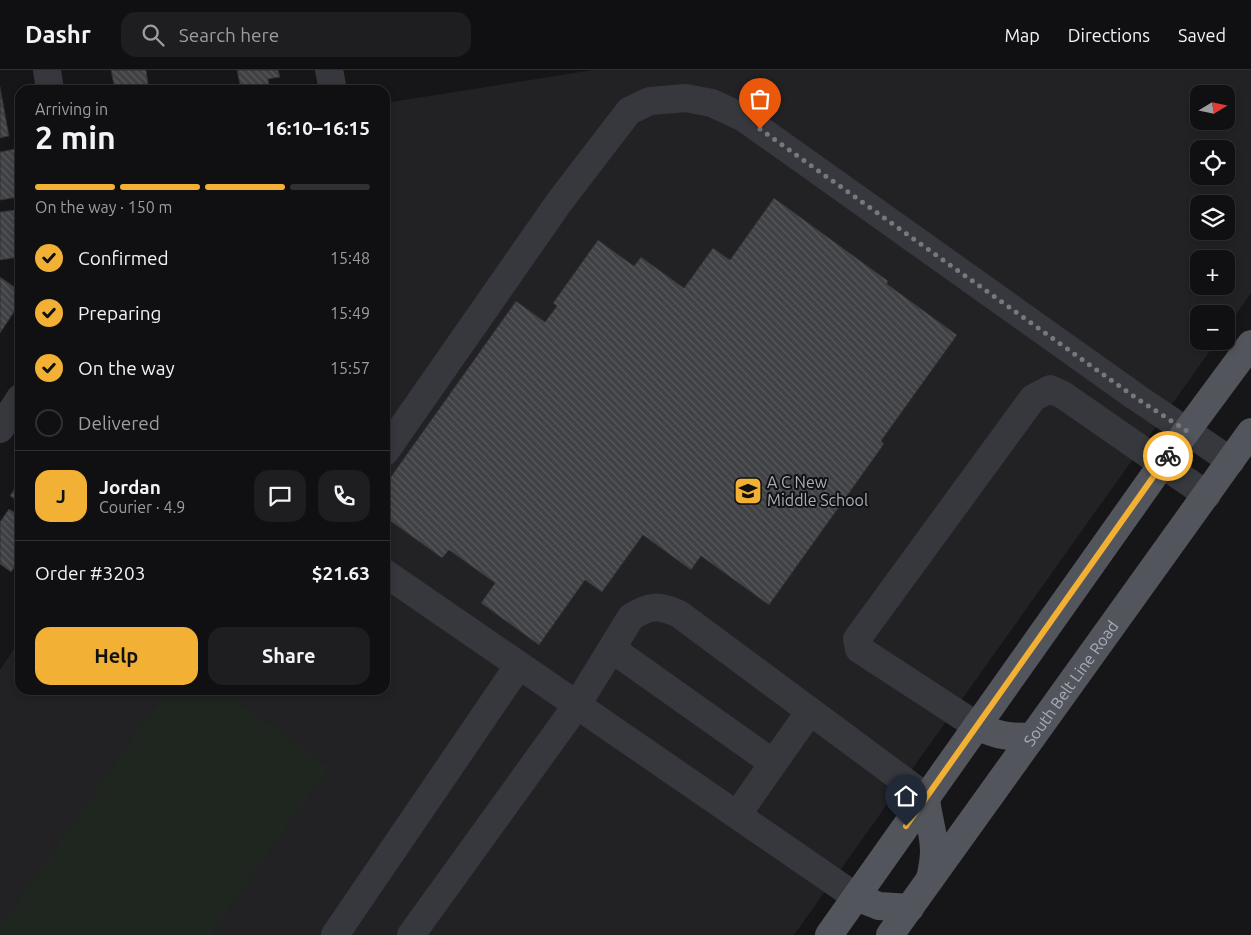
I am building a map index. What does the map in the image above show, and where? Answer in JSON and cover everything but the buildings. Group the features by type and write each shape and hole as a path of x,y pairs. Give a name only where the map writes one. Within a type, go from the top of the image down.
{"main road":[{"path":"829,935 1162,463 1251,344"},
{"name":"South Belt Line Road","path":"890,935 1251,432"},
{"path":"977,726 994,734 1010,737 1032,737"},
{"path":"926,797 934,852 930,879"},
{"path":"856,897 878,906 910,908"}],"street":[{"path":"47,70 49,85"},
{"path":"329,70 332,85"},
{"path":"390,445 560,202 629,111 650,101 686,98 712,103 744,118 1136,398 1231,460"},
{"path":"977,726 859,649 857,639 1033,398 1050,389 1063,395 1207,495"},
{"path":"0,429 15,406"},
{"path":"390,576 856,897"},
{"path":"411,935 577,705 631,618 644,609 662,607 680,614 926,797"},
{"path":"612,649 773,763"},
{"path":"336,935 519,665"},
{"path":"737,815 810,711"}],"shaded area":[{"name":"A C New Middle School","path":"593,70 1251,70 1251,293 1235,315 1235,305 1190,305 1190,350 1211,350 794,935 0,935 0,670 15,648 15,695 390,695 390,102"},
{"path":"163,695 228,695 329,767 210,935 0,935 0,927"}],"way so far":[{"path":"760,129 1136,398 1187,431 1168,456"}],"place":[{"name":"A C New Middle School","path":"748,491"}],"route":[{"path":"906,826 1168,456"}]}
